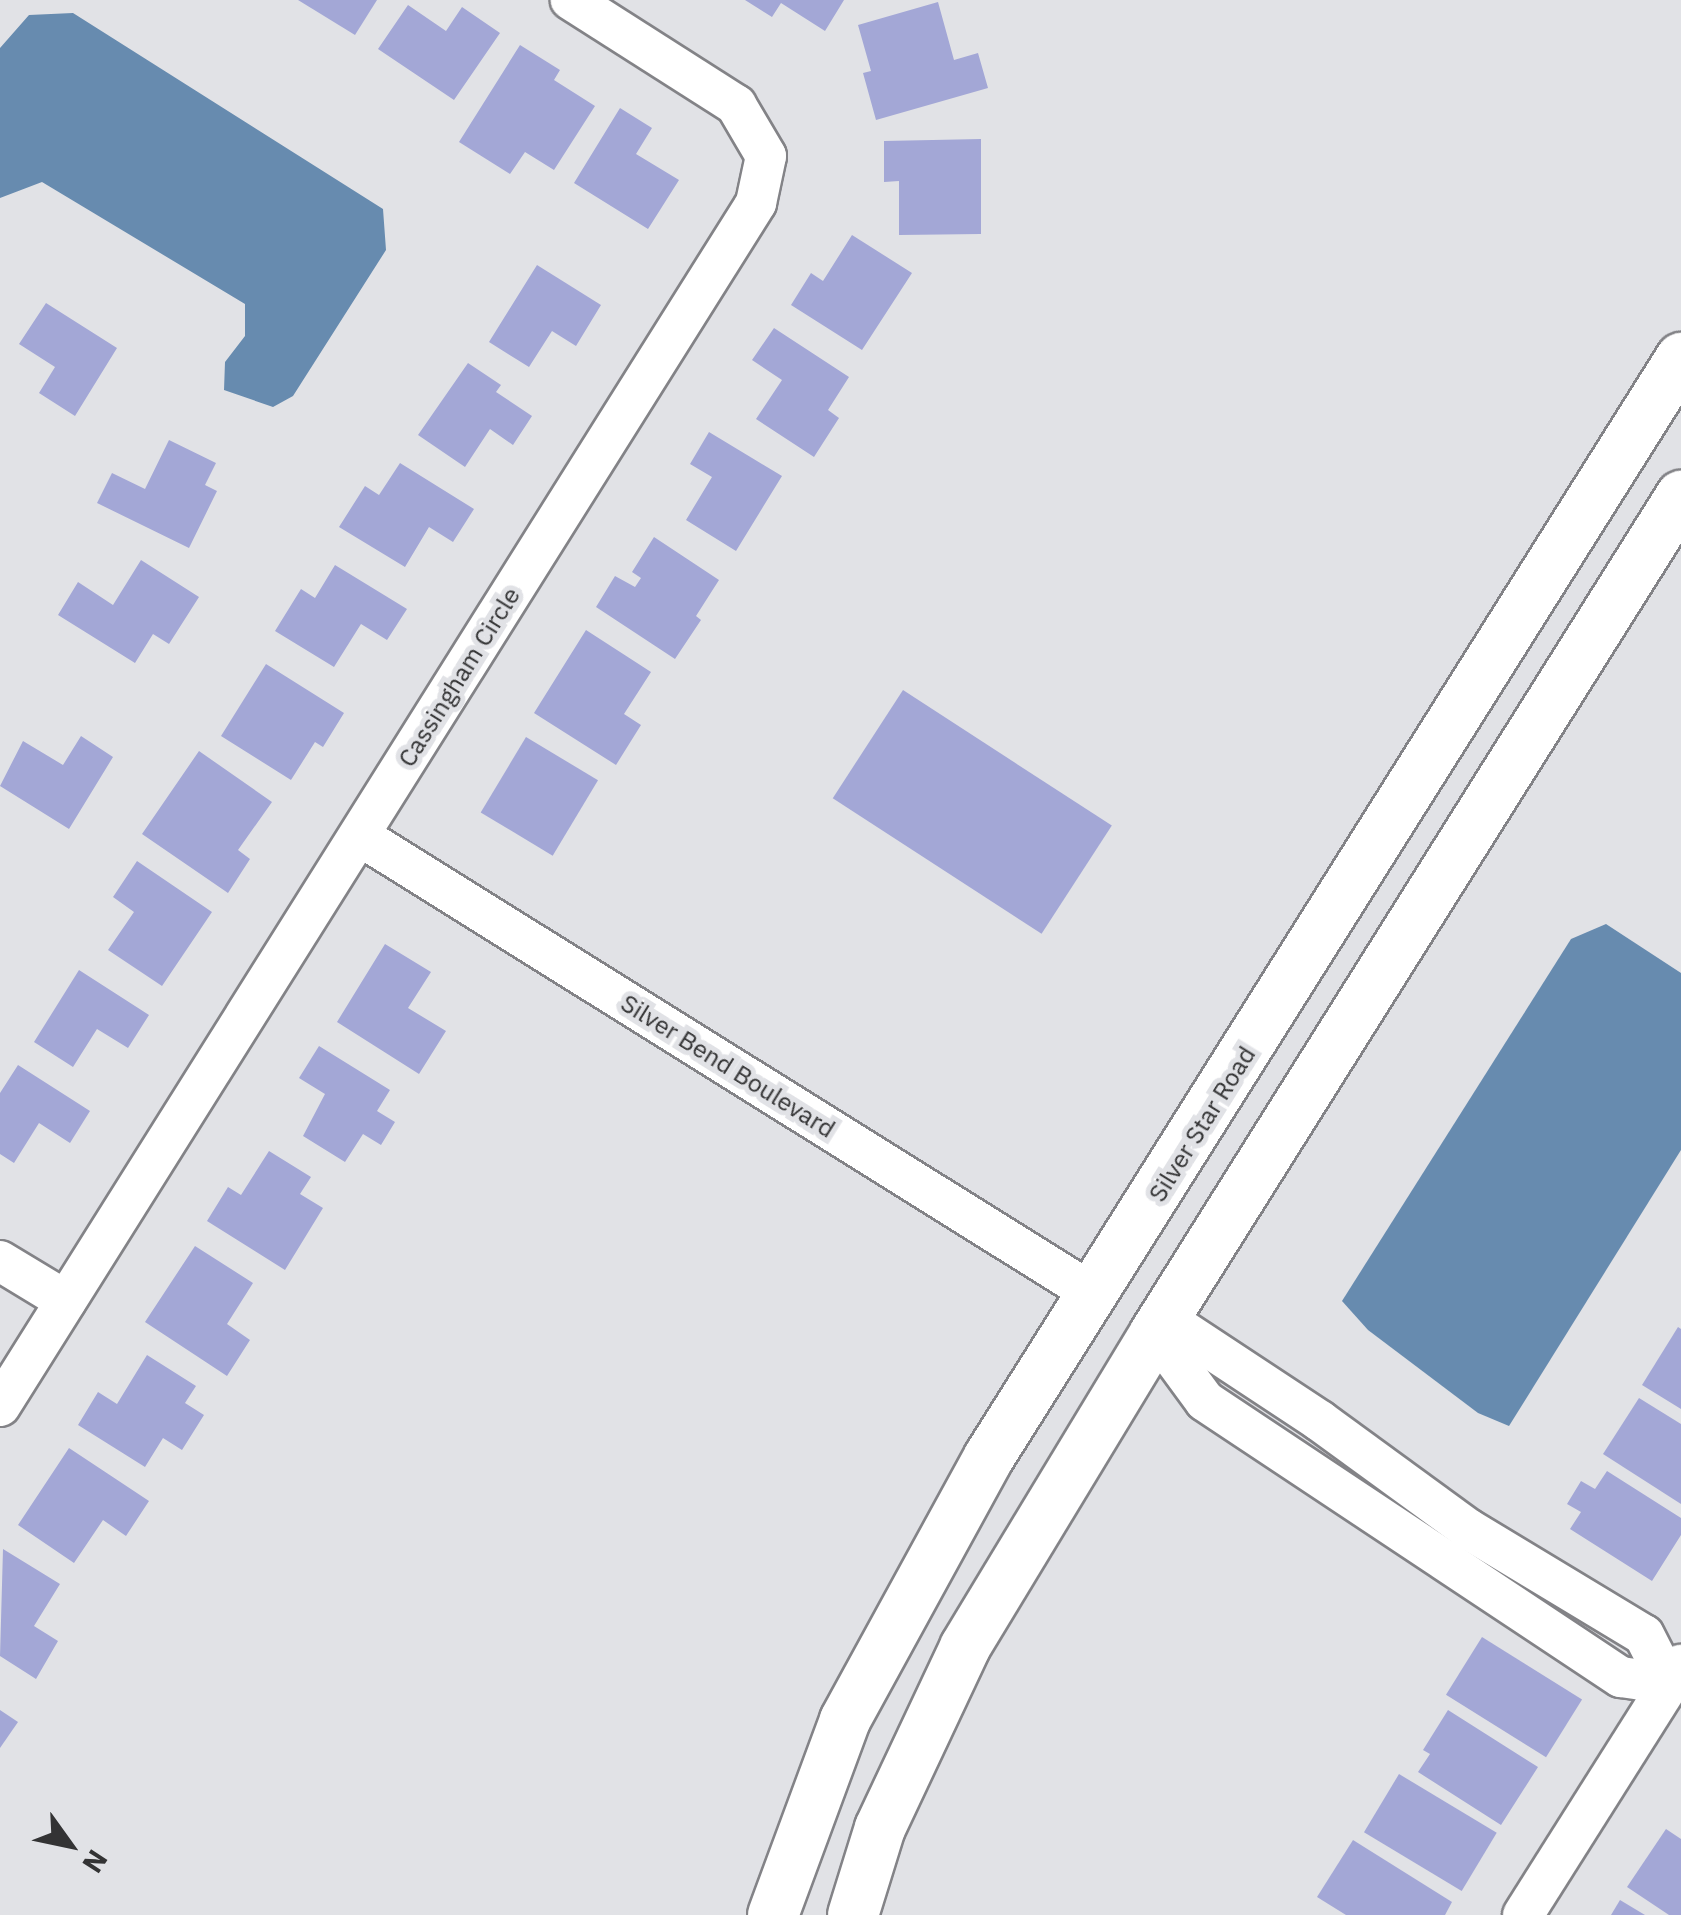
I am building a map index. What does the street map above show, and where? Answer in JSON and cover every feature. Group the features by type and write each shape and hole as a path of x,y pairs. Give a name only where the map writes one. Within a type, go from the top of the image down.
{"main road":[{"name":"Silver Star Road","path":"772,1915 845,1720 989,1458 1095,1296 1681,358"},
{"path":"853,1915 880,1828 966,1646 1160,1326 1681,496"},
{"path":"1160,1326 1145,1304 1153,1275 1190,1203 1386,894 1362,869"},
{"path":"880,1828 885,1750 951,1620 1090,1392 1099,1364 1095,1296"}],"street":[{"name":"Cassingham Circle","path":"0,1406 756,202 766,156 736,106 572,0"},
{"name":"Silver Bend Boulevard","path":"360,836 1095,1296"},
{"path":"0,1260 66,1301"},
{"path":"1160,1326 1423,1495 1468,1529 1644,1635 1675,1674"},
{"path":"1160,1326 1206,1400 1621,1677 1675,1674"},
{"path":"1400,1530 1423,1495"},
{"path":"1523,1915 1675,1674"}],"water":[{"path":"73,13 383,209 386,250 293,396 273,407 224,390 225,362 245,336 245,304 42,182 0,198 0,48 29,15"},
{"path":"1606,924 1681,973 1681,1150 1509,1426 1478,1413 1368,1330 1342,1301 1571,939"}],"building":[{"path":"298,0 377,0 355,35"},
{"path":"745,0 844,0 825,31 781,3 772,17"},
{"path":"938,2 954,60 978,53 988,88 876,120 863,73 871,71 858,25"},
{"path":"408,5 446,31 462,7 500,33 454,100 378,49"},
{"path":"520,45 560,70 554,80 595,106 554,170 525,152 510,174 459,142"},
{"path":"620,108 652,128 636,154 679,180 648,229 574,183"},
{"path":"981,139 981,234 899,235 899,181 884,182 884,141"},
{"path":"852,235 912,273 862,350 791,305 811,273 823,281"},
{"path":"537,265 601,305 576,346 552,331 529,367 489,342"},
{"path":"46,303 117,348 75,416 39,393 55,367 19,344"},
{"path":"774,328 849,377 828,410 839,418 814,457 756,419 782,380 752,360"},
{"path":"468,363 501,385 496,392 532,416 513,445 490,429 465,467 418,435"},
{"path":"709,432 782,476 736,551 686,520 712,477 690,464"},
{"path":"169,440 216,463 205,485 217,491 189,548 97,503 112,473 145,489"},
{"path":"400,463 474,509 453,542 429,527 405,567 339,527 365,486 379,495"},
{"path":"654,537 719,580 696,616 701,620 675,659 596,607 615,576 635,587 641,578 632,572"},
{"path":"141,560 199,597 169,644 153,634 135,663 58,615 78,582 113,605"},
{"path":"335,565 407,609 387,640 361,624 334,667 275,631 301,589 315,598"},
{"path":"586,630 651,672 624,714 641,725 616,765 534,713"},
{"path":"266,664 344,713 323,747 315,742 291,780 221,736"},
{"path":"903,690 1112,826 1042,934 833,798"},
{"path":"81,736 113,757 69,829 0,786 23,741 63,765"},
{"path":"526,737 598,780 553,856 481,812"},
{"path":"199,751 272,802 238,850 250,859 228,893 142,834"},
{"path":"137,861 212,912 162,986 108,950 134,912 113,897"},
{"path":"385,944 431,972 408,1008 446,1031 419,1074 337,1022"},
{"path":"79,970 149,1015 128,1048 97,1029 73,1067 34,1042"},
{"path":"319,1046 390,1090 377,1111 395,1122 381,1145 363,1134 345,1162 303,1136 325,1094 299,1078"},
{"path":"18,1065 90,1111 70,1143 39,1123 14,1163 0,1154 0,1093"},
{"path":"269,1151 311,1177 300,1194 323,1208 285,1270 207,1221 228,1187 241,1195"},
{"path":"195,1246 253,1283 227,1324 250,1340 227,1376 145,1322"},
{"path":"1678,1327 1681,1329 1681,1409 1642,1385"},
{"path":"147,1355 196,1386 185,1403 204,1415 182,1450 163,1438 145,1467 78,1425 98,1392 117,1404"},
{"path":"1639,1398 1681,1424 1681,1504 1603,1454"},
{"path":"69,1448 149,1501 126,1536 103,1520 74,1563 18,1525"},
{"path":"1607,1471 1681,1518 1681,1535 1652,1581 1570,1529 1581,1512 1567,1504 1581,1481 1595,1489"},
{"path":"3,1549 60,1584 34,1626 58,1641 36,1679 0,1656"},
{"path":"1482,1637 1582,1700 1546,1757 1446,1695"},
{"path":"0,1710 18,1722 0,1748"},
{"path":"1448,1710 1538,1767 1501,1825 1418,1772 1430,1754 1423,1750"},
{"path":"1399,1774 1497,1833 1462,1891 1364,1832"},
{"path":"1666,1829 1681,1839 1681,1915 1669,1915 1627,1887"},
{"path":"1353,1840 1452,1902 1445,1915 1346,1915 1317,1897"},
{"path":"1620,1900 1645,1915 1611,1915"}]}
